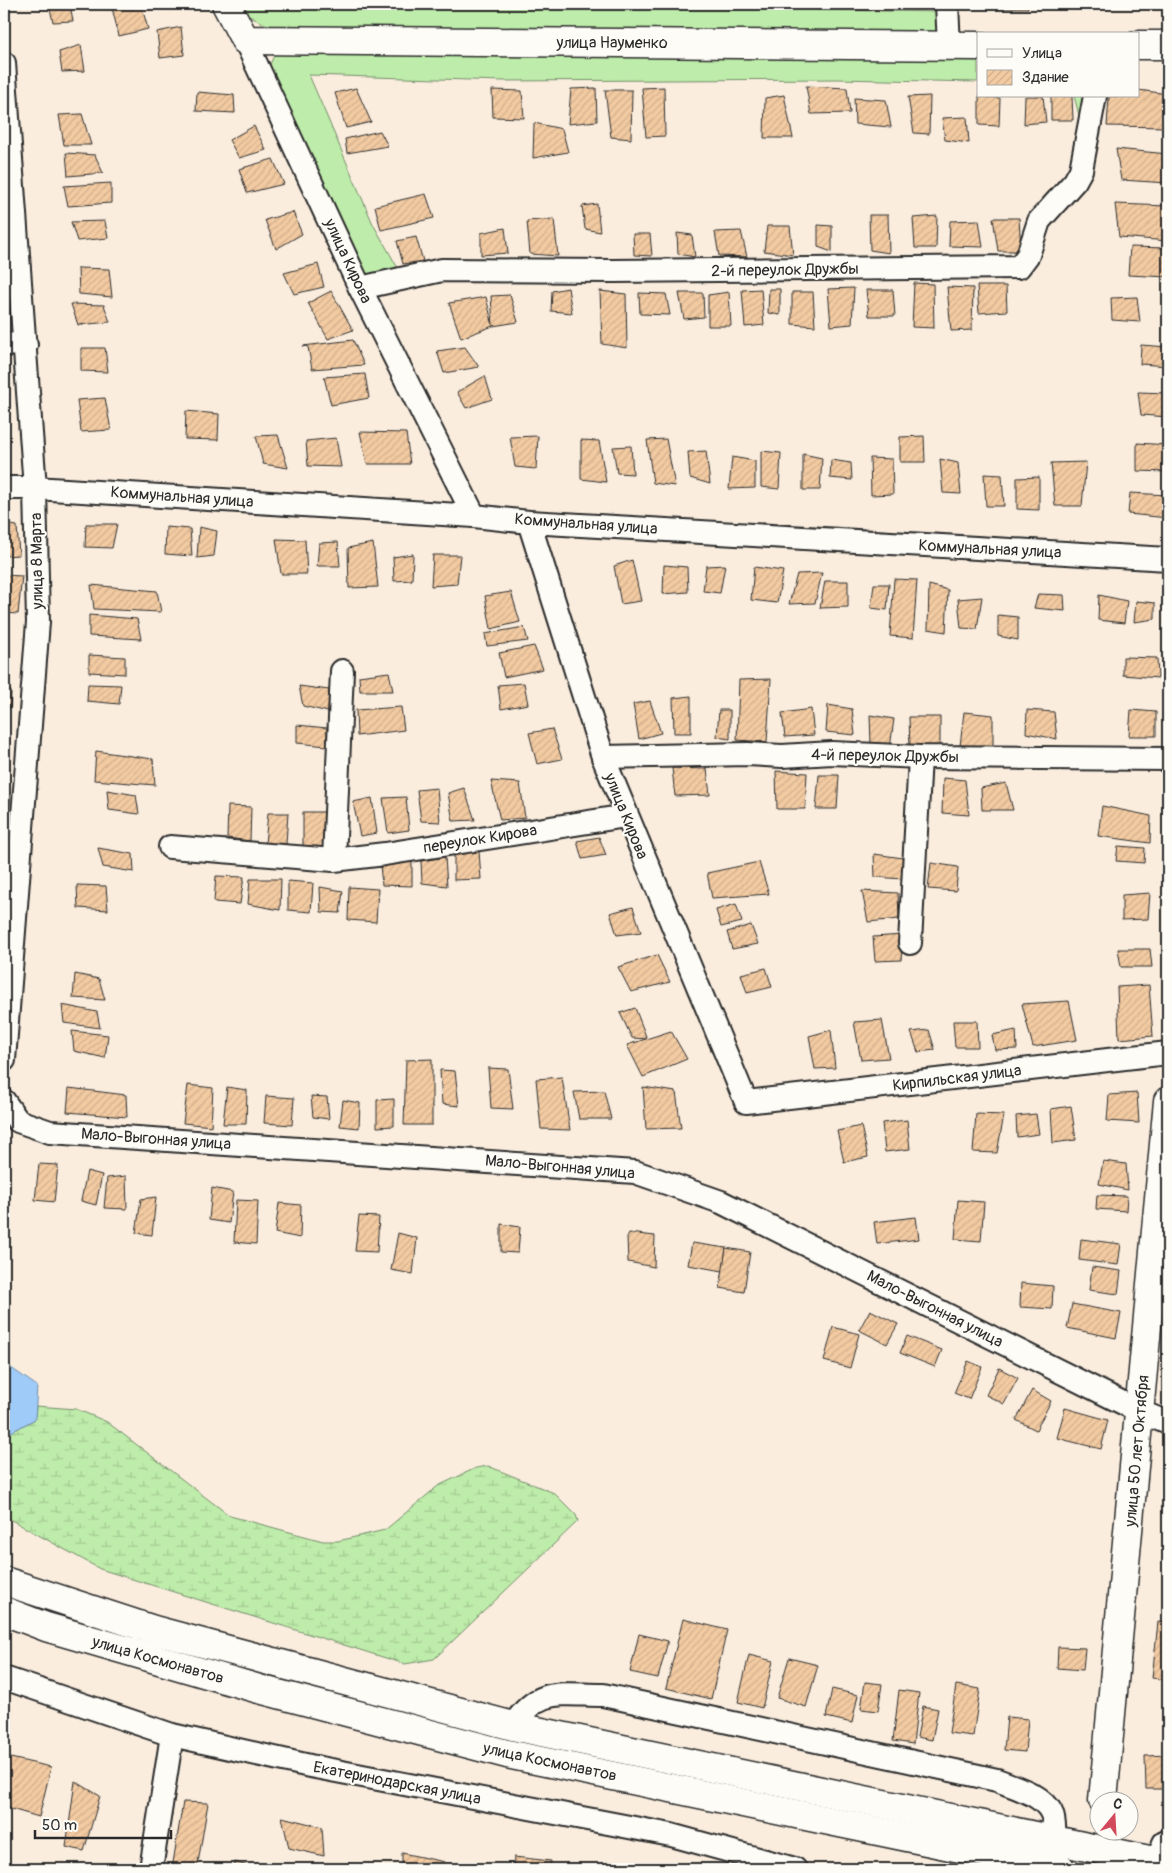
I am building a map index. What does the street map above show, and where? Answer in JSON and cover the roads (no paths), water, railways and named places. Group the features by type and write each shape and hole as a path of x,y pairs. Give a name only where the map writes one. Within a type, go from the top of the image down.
{"main road":[{"name":"улица Кирова","path":"226,4 245,40"},
{"name":"улица Науменко","path":"245,40 977,46"},
{"path":"1140,45 1168,45"},
{"name":"улица 50 лет Октября","path":"1104,1790 1141,1412 1168,1101"},
{"path":"4,1581 154,1630 513,1726 1055,1840 1090,1838"},
{"name":"улица Космонавтов","path":"4,1611 46,1626 250,1686 508,1754 1061,1869"},
{"path":"1106,1840 1164,1855"}],"street":[{"path":"947,4 949,46"},
{"name":"улица Кирова","path":"245,40 360,288 474,516"},
{"name":"улица 8 Марта","path":"4,63 35,488 38,622 10,892 4,1060"},
{"name":"2-й переулок Дружбы","path":"360,288 442,270 613,271 1019,267 1028,255 1041,218 1075,181 1081,170 1095,98"},
{"path":"4,344 26,345"},
{"name":"Коммунальная улица","path":"4,488 35,488 474,516 529,522 1168,559"},
{"name":"улица Кирова","path":"529,522 603,757 746,1102"},
{"path":"334,860 342,671"},
{"name":"4-й переулок Дружбы","path":"603,757 748,754 782,756 832,753 920,757 1168,759"},
{"path":"910,943 920,757"},
{"name":"переулок Кирова","path":"170,848 334,860 385,854 626,816"},
{"name":"Кирпильская улица","path":"746,1102 1168,1053"},
{"name":"Мало-Выгонная улица","path":"4,1102 18,1121 50,1132 635,1172 721,1202 1141,1412 1168,1423"},
{"name":"Екатеринодарская улица","path":"4,1678 172,1735 310,1766 671,1835 795,1869"},
{"path":"513,1726 529,1704 540,1698 555,1695 603,1695 997,1780 1032,1795 1043,1802 1052,1812 1055,1840"},
{"path":"151,1869 172,1735"}],"water":[{"path":"4,1363 37,1386 35,1419 4,1436"}]}
